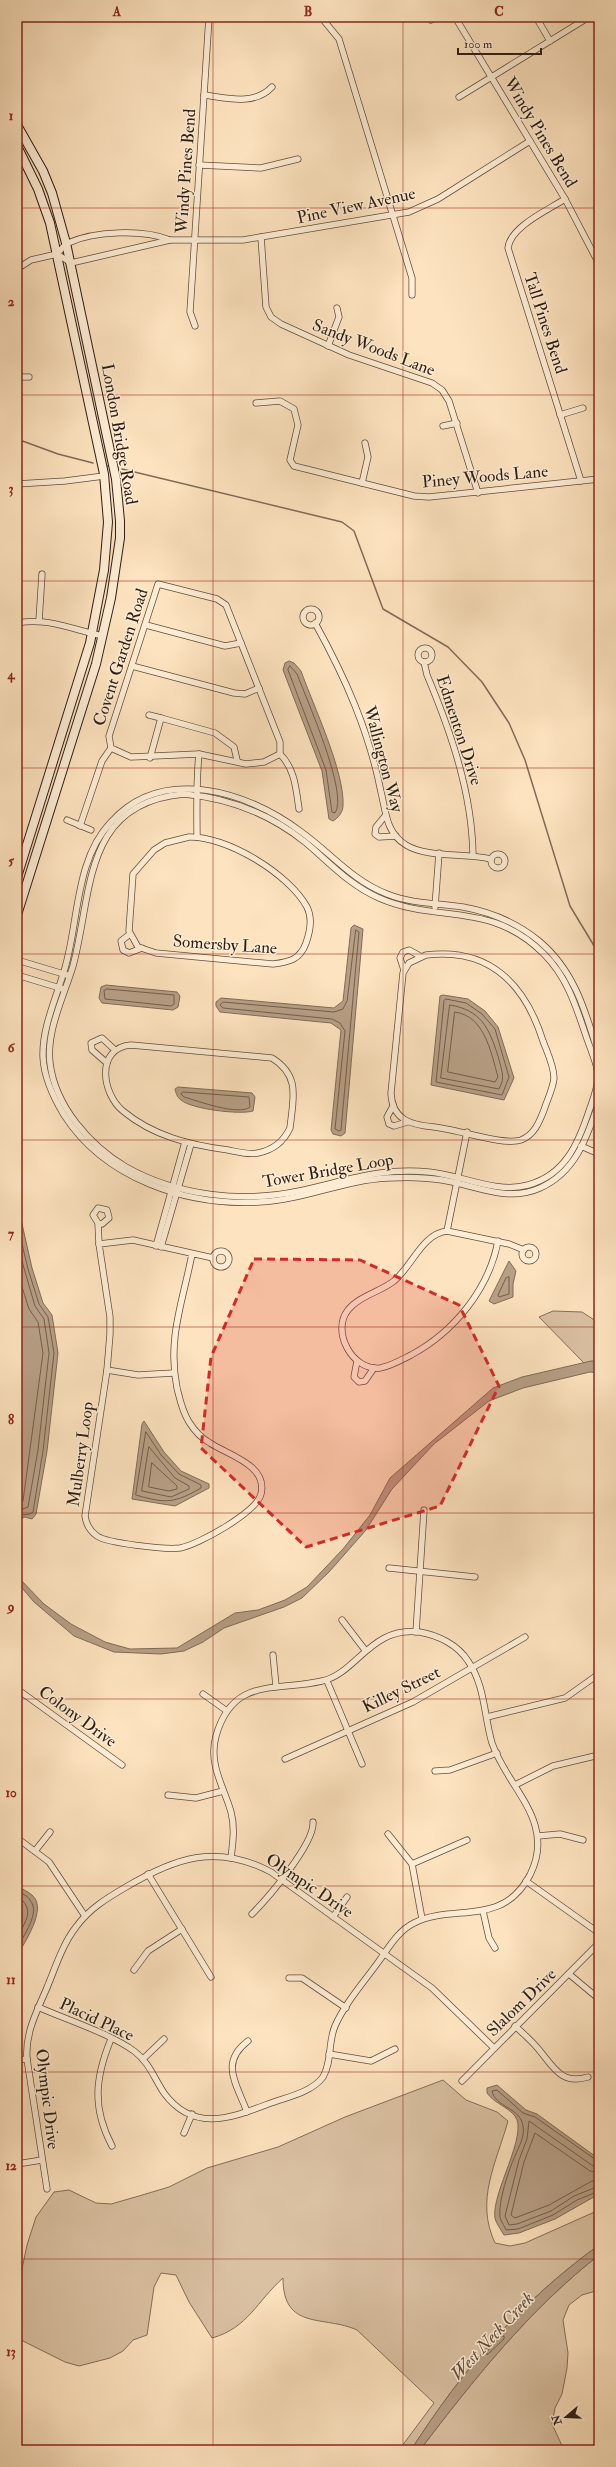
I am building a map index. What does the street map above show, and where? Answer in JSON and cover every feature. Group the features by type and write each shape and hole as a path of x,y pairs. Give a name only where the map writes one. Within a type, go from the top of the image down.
{"main road":[{"name":"London Bridge Road","path":"17,125 43,170 52,193 71,263 119,500 120,538 103,636 85,702 17,915"},
{"name":"London Bridge Road","path":"17,146 29,168 44,204 57,254 104,476 108,514 107,547 92,634 17,877"}],"street":[{"name":"Windy Pines Bend","path":"195,326 190,312 209,17"},
{"name":"Windy Pines Bend","path":"455,17 565,199 599,264"},
{"path":"536,17 550,41"},
{"path":"459,97 590,17"},
{"path":"325,22 339,39 412,278 412,295"},
{"path":"204,95 253,99 265,93 272,87"},
{"name":"Pine View Avenue","path":"71,263 170,240 230,241 409,212 438,199 530,141"},
{"path":"200,165 261,168 298,159"},
{"name":"Tall Pines Bend","path":"565,199 519,229 510,238 508,248 581,481"},
{"name":"Pine View Avenue","path":"66,244 118,232 152,234 170,240"},
{"name":"Sandy Woods Lane","path":"261,237 265,303 268,312 275,321 371,364 436,386 450,401 478,493"},
{"path":"17,269 36,258 57,254 66,244"},
{"path":"57,254 71,263"},
{"path":"328,346 339,317 338,308"},
{"path":"17,377 29,377"},
{"name":"Piney Woods Lane","path":"256,403 280,401 294,409 298,425 290,463 294,466 414,496 442,497 599,479"},
{"path":"560,415 583,408"},
{"path":"443,426 456,423"},
{"path":"362,483 368,457 365,443"},
{"path":"17,484 65,481 104,476"},
{"path":"39,620 42,574"},
{"name":"Covent Garden Road","path":"158,584 217,599 226,605 280,742 280,754 264,762 255,764 199,754 183,753 150,758 131,757 111,748 109,736 146,625 158,584"},
{"path":"17,624 39,620 103,636"},
{"name":"Wallington Way","path":"315,623 338,666 360,716 375,764 386,816 389,826 396,836 412,848 439,853 474,855 491,859"},
{"path":"146,625 225,646 241,643"},
{"name":"Edmenton Drive","path":"424,662 427,675 441,709 459,766 469,810 474,855"},
{"path":"132,666 234,693 245,694 259,688"},
{"path":"149,715 219,735 234,747 237,760"},
{"path":"150,758 160,718"},
{"path":"80,826 102,761 111,748"},
{"path":"197,837 198,795 195,788 199,754"},
{"path":"280,754 288,762 294,780 299,809"},
{"name":"Tower Bridge Loop","path":"62,989 52,1034 50,1056 53,1076 66,1106 83,1131 107,1154 136,1172 176,1186 218,1195 257,1196 302,1190 342,1179 376,1172 419,1171 459,1176 504,1188 528,1185 556,1172 569,1158 577,1144 598,1079 573,997 561,975 546,956 526,939 500,924 471,915 402,900 377,890 352,875 310,838 273,813 228,795 195,788 166,790 139,800 118,815 101,834 86,867 67,975"},
{"name":"Tower Bridge Loop","path":"599,1056 580,997 565,970 549,950 527,932 500,917 467,908 400,906 368,893 351,883 305,842 274,821 236,804 198,795 177,795 152,801 127,815 109,832 94,861 67,975 44,1048 45,1071 55,1100 79,1135 106,1160 138,1179 174,1193 214,1201 261,1202 296,1198 344,1184 380,1178 425,1178 457,1183 502,1194 534,1191 560,1175 583,1147 599,1102"},
{"path":"386,816 376,827 375,834 379,837 396,836"},
{"path":"67,820 90,830"},
{"name":"Somersby Lane","path":"130,934 129,923 134,874 141,863 165,843 197,837 230,847 259,862 282,880 300,898 308,908 311,919 310,931 303,951 289,962 273,964 156,953 142,948"},
{"path":"435,908 439,853"},
{"path":"130,934 138,947 142,948 129,954 123,950 121,941 130,934"},
{"path":"404,970 400,958 402,952 409,950 420,956"},
{"path":"433,954 470,958 493,968 512,982 524,995 534,1013 553,1071 553,1084 540,1121 527,1137 508,1142 468,1132 419,1126 407,1122 398,1115 393,1106 391,1085 401,981 404,970 409,963 420,956 433,954"},
{"path":"17,960 67,975"},
{"path":"17,975 62,989"},
{"path":"107,1063 92,1050 91,1043 102,1038 115,1050"},
{"path":"130,1045 265,1057 276,1061 287,1070 294,1091 290,1128 278,1144 263,1152 250,1154 188,1143 157,1132 122,1111 108,1088 106,1073 107,1063 115,1050 130,1045"},
{"path":"393,1106 387,1117 389,1124 394,1126 407,1122"},
{"path":"447,1231 468,1132"},
{"path":"159,1246 188,1143"},
{"path":"577,1144 599,1154"},
{"name":"Mulberry Loop","path":"98,1223 99,1244 110,1317 107,1370 85,1511 86,1522 93,1533 100,1538 164,1549 181,1548 199,1542 252,1509 260,1499 262,1488 255,1471 233,1454 205,1440 193,1428 181,1405 174,1373 174,1334 192,1254"},
{"path":"498,1241 485,1278 472,1301 453,1324 414,1353 389,1365 374,1368 357,1361 342,1336 342,1324 348,1310 359,1301 388,1285 408,1267 425,1242 436,1234 447,1231 498,1241 524,1250"},
{"path":"99,1244 133,1240 213,1258"},
{"path":"357,1361 354,1377 359,1382 366,1381 374,1368"},
{"path":"107,1370 138,1376 174,1373"},
{"path":"416,1632 424,1510"},
{"path":"389,1568 475,1577"},
{"path":"342,1620 365,1650"},
{"path":"232,1858 233,1827 216,1770 213,1754 216,1736 227,1711 249,1694 263,1688 327,1681 365,1650 396,1634 416,1632 439,1638 453,1645 471,1667 478,1680 497,1753 529,1809 538,1836 535,1861 526,1881 508,1900 483,1911 422,1919 412,1864 388,1834"},
{"name":"Killey Street","path":"285,1759 347,1730 413,1702 524,1637"},
{"path":"273,1655 276,1686"},
{"path":"487,1717 565,1698 596,1676"},
{"path":"327,1681 362,1764"},
{"name":"Colony Drive","path":"17,1689 122,1765"},
{"path":"203,1694 227,1711"},
{"path":"435,1771 450,1770 497,1753"},
{"path":"515,1785 553,1766 599,1755"},
{"path":"168,1795 196,1798 223,1792"},
{"path":"252,1914 281,1879 311,1836 313,1822"},
{"path":"35,1851 50,1832"},
{"path":"538,1836 560,1834 583,1840"},
{"path":"17,1838 49,1862 85,1916"},
{"path":"412,1864 467,1840"},
{"name":"Olympic Drive","path":"47,2190 27,2060 30,2030 38,2007 70,1937 85,1916 102,1902 167,1864 188,1858 232,1858 260,1866 281,1879 432,1988 494,2048"},
{"path":"148,1874 211,1977"},
{"path":"526,1881 599,1933"},
{"path":"333,1917 347,1897"},
{"path":"483,1911 486,1932 495,1948"},
{"name":"Placid Place","path":"38,2007 128,2047 143,2059 170,2101 192,2114 222,2120 309,2089 320,2081 326,2070 332,2034 346,2008 400,1933 422,1919"},
{"path":"134,1970 148,1951 182,1929"},
{"name":"Slalom Drive","path":"462,2081 599,1943"},
{"path":"569,1974 599,1999"},
{"path":"289,1978 302,1978 346,2008"},
{"path":"515,2026 534,2044 560,2075 575,2079 588,2077"},
{"path":"111,2039 100,2066 97,2087 103,2126 112,2146"},
{"path":"143,2059 164,2039"},
{"path":"247,2112 231,2065 234,2055 248,2041"},
{"path":"329,2054 372,2061 395,2049"},
{"path":"17,2060 27,2060"},
{"path":"184,2133 192,2114"},
{"path":"17,2164 42,2160"}],"highlighted area":[{"path":"254,1259 360,1260 459,1305 499,1386 440,1506 306,1547 201,1448 211,1357"}],"shaded area":[{"path":"553,1311 582,1312 599,1323 599,1361 584,1363 539,1317"},
{"path":"443,2080 466,2100 497,2112 508,2121 493,2167 487,2197 489,2227 495,2243 510,2246 525,2243 599,2210 599,2245 543,2290 495,2338 451,2392 411,2450 399,2450 434,2403 357,2330 319,2321 298,2314 290,2306 285,2295 283,2278 235,2328 212,2338 189,2302 176,2275 161,2273 154,2287 147,2335 133,2340 123,2351 110,2358 79,2366 65,2362 17,2338 17,2293 27,2245 36,2217 54,2192 69,2190 96,2203 111,2204 139,2196 169,2187 207,2168 278,2147 345,2117"},
{"path":"599,2255 599,2290 582,2295 569,2305 563,2320 568,2353 567,2368 562,2394 555,2408 552,2424 564,2450 420,2450 461,2397 526,2322 573,2276"}],"water":[{"path":"289,661 294,663 301,671 334,757 339,775 343,808 340,815 333,821 329,819 322,771 283,670 285,663"},
{"path":"354,925 363,929 345,1133 341,1136 333,1134 331,1130 341,1030 331,1023 220,1012 216,1006 216,1002 221,998 334,1008 343,1001 351,928"},
{"path":"106,985 177,992 180,996 178,1007 173,1010 102,1003 99,998 101,987"},
{"path":"443,995 468,999 485,1011 498,1027 514,1078 504,1100 431,1085 440,996"},
{"path":"178,1087 252,1093 255,1097 253,1111 227,1112 195,1106 186,1103 179,1098 175,1089"},
{"path":"17,1202 32,1268 43,1303 52,1315 58,1353 47,1451 36,1514 32,1519 25,1517 18,1520"},
{"path":"509,1261 516,1271 513,1284 513,1297 494,1304 489,1301"},
{"path":"591,1361 599,1361 599,1373 590,1372 523,1388 489,1401 434,1444 392,1489 366,1530 329,1572 302,1598 284,1607 224,1628 203,1642 184,1651 161,1654 114,1652 74,1636 34,1602 17,1582 17,1576 44,1604 71,1624 105,1642 130,1649 177,1648 235,1613 258,1610 285,1600 307,1587 343,1549 370,1515 390,1478 493,1388 522,1377"},
{"path":"144,1421 164,1452 181,1471 209,1484 209,1488 175,1506 132,1499 142,1424"},
{"path":"17,1886 33,1896 37,1902 37,1909 33,1926 17,1956"},
{"path":"497,2085 526,2110 537,2114 599,2159 599,2194 555,2219 519,2233 504,2235 495,2218 495,2207 498,2194 514,2150 518,2125 515,2116 509,2110 493,2100 487,2093 487,2088"},
{"path":"599,2245 599,2255 573,2276 526,2322 461,2397 420,2450 411,2450 451,2392 495,2338 543,2290"}],"waterway":[{"path":"17,439 58,454 93,463"},
{"path":"122,469 342,522 354,531 383,609 448,647 482,682 509,723 525,760 570,906 599,954"}],"water label":[{"name":"West Neck Creek","path":"492,2336"}]}
